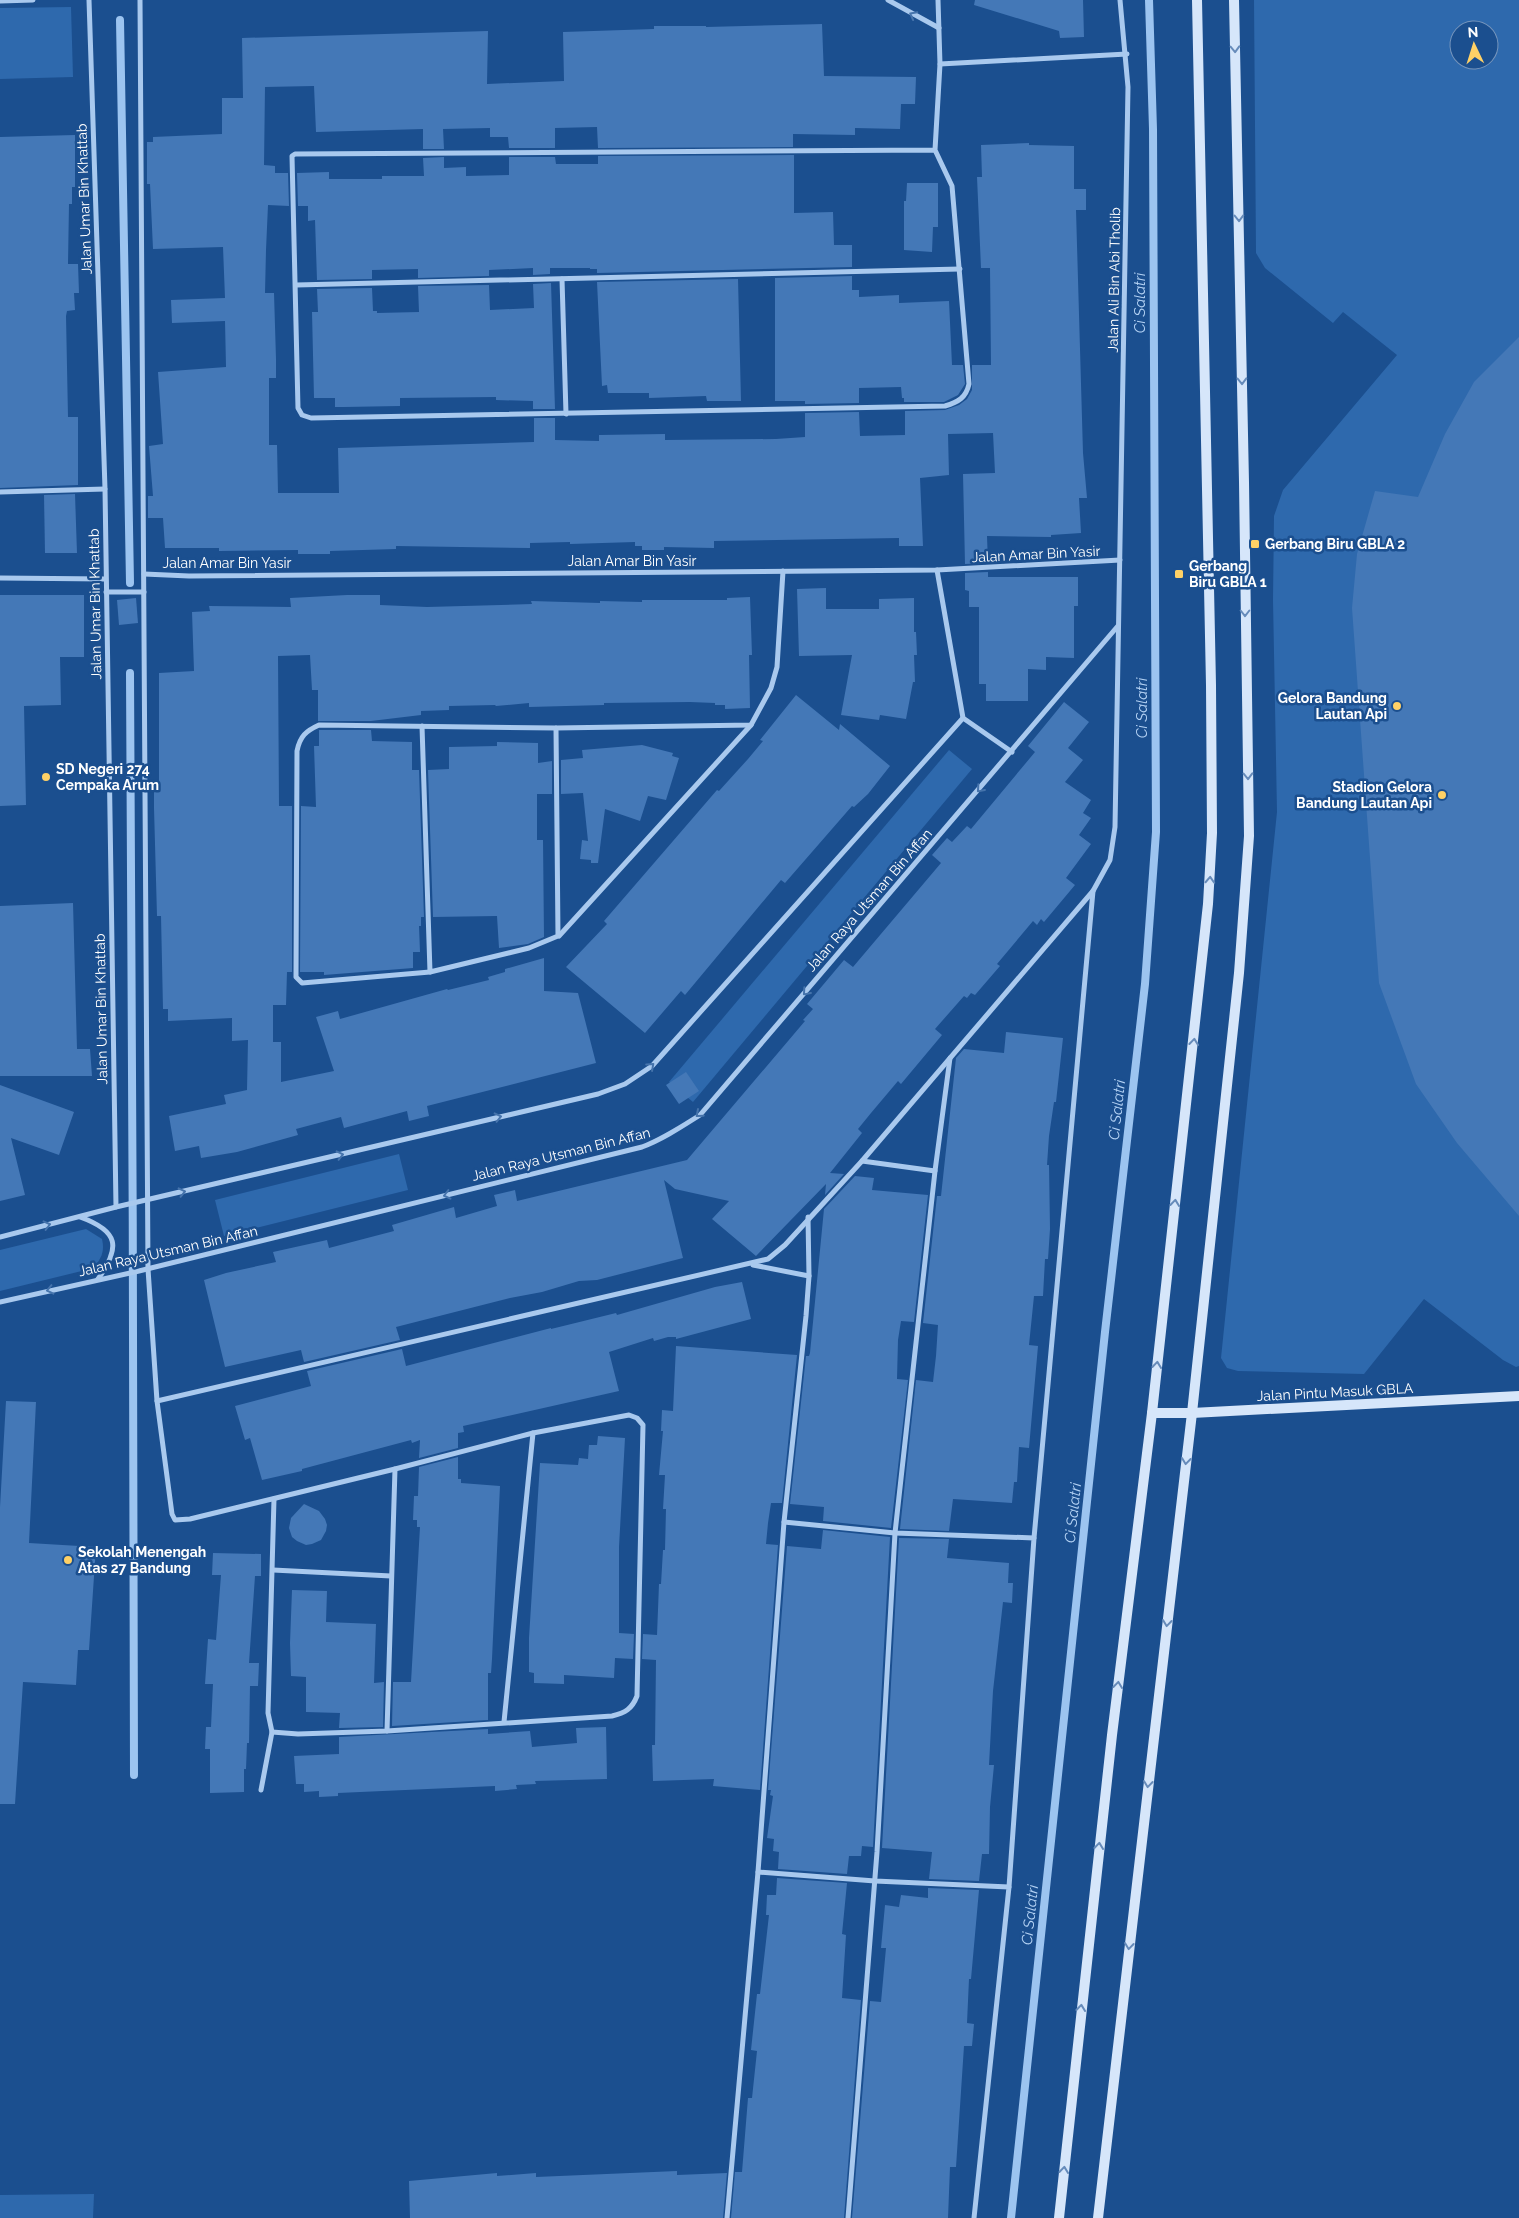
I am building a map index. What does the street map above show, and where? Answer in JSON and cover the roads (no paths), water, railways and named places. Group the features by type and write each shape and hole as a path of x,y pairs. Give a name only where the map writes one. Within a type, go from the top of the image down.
{"street":[{"path":"0,1 33,0"},
{"name":"Jalan Umar Bin Khattab","path":"89,0 106,489 105,579 119,1207"},
{"path":"140,0 148,1269 157,1401 171,1509 175,1520 190,1519 533,1433 629,1415 637,1418 643,1425 637,1696 633,1705 625,1713 612,1716 387,1731 272,1732"},
{"path":"888,0 939,28"},
{"path":"935,150 295,154 292,156 298,408 302,415 306,417 566,414 946,406 964,398 969,384 952,186 935,150 940,64 938,0"},
{"name":"Jalan Ali Bin Abi Tholib","path":"1093,891 1110,860 1115,827 1127,156 1127,54 1120,0"},
{"path":"1059,2218 1110,1754 1152,1413 1203,960 1212,833 1197,0"},
{"path":"1098,2218 1192,1413 1239,973 1249,836 1234,0"},
{"path":"940,64 1127,54"},
{"path":"296,285 960,269"},
{"path":"562,279 566,414"},
{"path":"0,492 106,489"},
{"name":"Jalan Amar Bin Yasir","path":"144,574 188,576 937,570 1120,560"},
{"path":"937,570 963,718 1012,752"},
{"path":"751,725 556,728 319,725 307,730 299,740 297,751 296,977 302,983 430,972 529,948 558,936 751,725 771,688 777,667 782,571"},
{"path":"0,578 105,579"},
{"path":"106,592 144,592"},
{"name":"Jalan Raya Utsman Bin Affan","path":"0,1302 98,1279 139,1272 642,1147 659,1141 674,1132 700,1115 1118,626"},
{"path":"0,1237 135,1203 598,1094 638,1077 652,1066 963,718"},
{"path":"422,726 430,972"},
{"path":"556,728 558,936"},
{"path":"157,1401 768,1259 775,1254 862,1161 1093,891"},
{"path":"974,2218 1008,1887 1034,1538 1093,891"},
{"path":"848,2218 874,1881 895,1533 935,1171 950,1058"},
{"path":"862,1161 935,1171"},
{"path":"78,1217 95,1222 107,1231 112,1240 114,1253 98,1279"},
{"path":"727,2218 758,1872 784,1522 809,1276 808,1218"},
{"path":"752,1264 809,1276"},
{"name":"Jalan Pintu Masuk GBLA","path":"1152,1413 1192,1413 1519,1396"},
{"path":"504,1722 533,1433"},
{"path":"387,1731 395,1469"},
{"path":"261,1790 272,1732 268,1713 274,1499"},
{"path":"784,1522 895,1533 1034,1538"},
{"path":"272,1570 391,1576"},
{"path":"758,1872 874,1881 1008,1887"}],"waterway":[{"name":"Ci Salatri","path":"1011,2218 1105,1332 1145,984 1156,832 1153,129 1149,0"},
{"path":"120,20 130,583"},
{"path":"130,673 134,1775"}],"place":[{"name":"Gerbang Biru GBLA 2","path":"1255,544"},
{"name":"Gerbang Biru GBLA 1","path":"1179,574"},
{"name":"Gelora Bandung Lautan Api","path":"1397,706"},
{"name":"SD Negeri 274 Cempaka Arum","path":"46,777"},
{"name":"Stadion Gelora Bandung Lautan Api","path":"1442,795"},
{"name":"Sekolah Menengah Atas 27 Bandung","path":"68,1560"}]}
